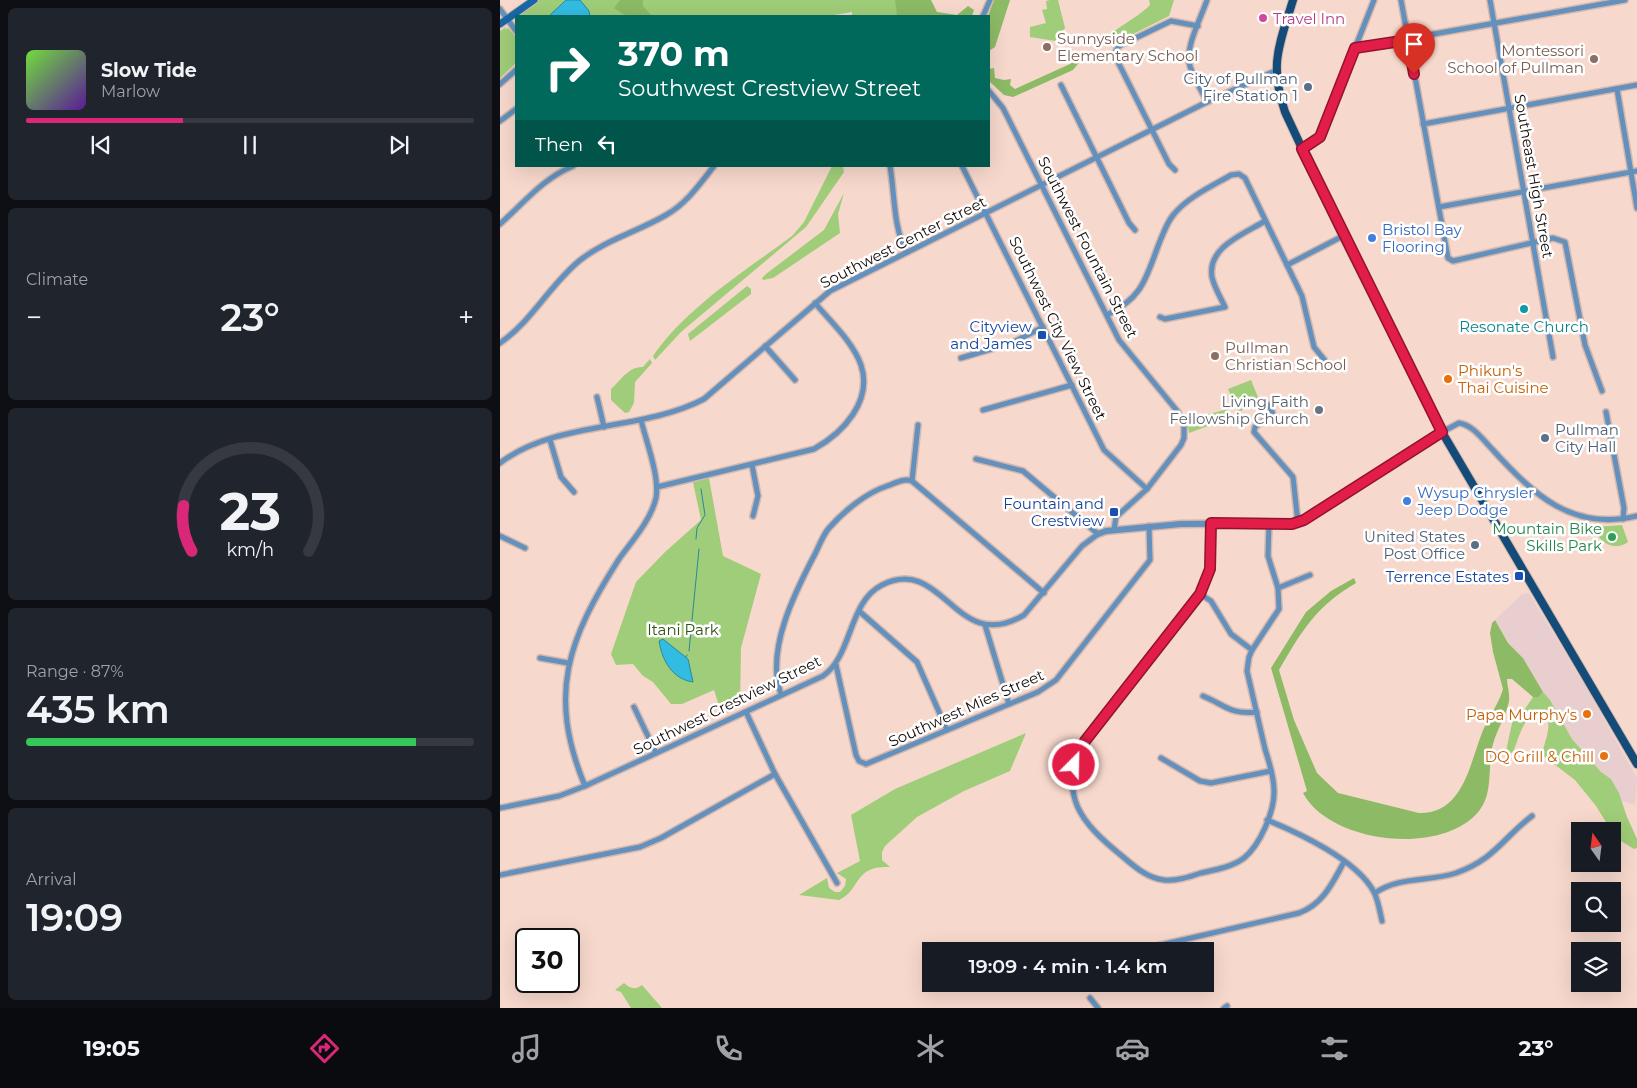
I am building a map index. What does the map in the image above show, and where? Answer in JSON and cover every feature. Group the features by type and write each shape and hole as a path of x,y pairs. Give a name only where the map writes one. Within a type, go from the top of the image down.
{"main road":[{"path":"500,24 534,0"},
{"path":"1293,0 1277,53 1275,71 1278,92 1285,112 1343,236 1442,432 1637,764"}],"street":[{"path":"983,15 990,0"},
{"path":"1207,0 1189,60 1191,70 1208,102"},
{"path":"1302,149 1320,137 1374,0"},
{"path":"1401,0 1448,258 1453,261 1533,241 1553,238 1565,242 1585,345 1602,391"},
{"name":"Southeast High Street","path":"1490,0 1553,357"},
{"path":"1355,48 1625,0"},
{"path":"500,9 515,30"},
{"path":"1175,170 1169,164 1114,54 1119,46 1171,21 1198,26"},
{"path":"500,84 515,71"},
{"name":"Southwest Center Street","path":"500,463 526,449 550,440 669,414 704,399 830,291 1208,102 1275,71"},
{"path":"1060,85 1129,223 1135,230"},
{"path":"1424,124 1637,85"},
{"path":"1617,89 1637,208"},
{"name":"Southwest Fountain Street","path":"990,92 1003,108 1119,340 1178,412 1184,426 1182,446 1147,489 1116,517 1114,530"},
{"path":"500,121 515,110"},
{"path":"500,224 532,192 547,180 571,167"},
{"path":"500,343 525,321 561,276 580,260 613,239 675,209 697,188 713,167"},
{"path":"890,167 896,224 906,252"},
{"name":"Southwest City View Street","path":"963,167 1104,450 1147,489"},
{"path":"1439,207 1637,171"},
{"path":"1107,315 1128,304 1138,294 1174,214 1186,203 1231,175 1239,174 1245,178 1302,296 1314,347 1327,363"},
{"path":"1160,317 1165,319 1225,307 1212,278 1213,259 1219,250 1265,221"},
{"path":"1287,265 1343,236"},
{"path":"657,487 814,449 831,440 844,427 860,398 863,381 861,365 853,349 815,303"},
{"path":"961,358 1012,343 1044,327"},
{"path":"765,346 796,380"},
{"path":"983,410 1072,385"},
{"path":"597,397 604,428"},
{"path":"1269,405 1273,414 1255,427 1254,432 1292,474 1298,523"},
{"path":"1606,412 1624,508 1623,519"},
{"path":"585,786 570,745 567,724 568,664 572,647 588,611 652,510 657,487 641,420"},
{"path":"1009,704 985,625 997,626 1012,622 1024,615 1082,546 1098,534 1149,526 1211,523 1298,523 1454,424 1465,424 1506,464 1544,497 1575,516 1591,520 1623,519 1637,516"},
{"path":"912,481 918,425"},
{"path":"550,440 561,477 574,492"},
{"path":"976,459 1023,471 1098,534"},
{"path":"752,464 758,496 753,516"},
{"path":"781,694 777,674 782,629 804,575 829,528 876,490 906,479 912,481 1044,593"},
{"path":"1211,523 1210,569 1200,594 1085,741 1078,753 1072,780 1074,795 1086,822 1095,835 1137,869 1149,876 1164,880 1189,877 1229,866 1243,858 1253,849 1267,820 1274,790 1247,671 1252,650 1279,609 1278,588 1268,556 1269,524"},
{"name":"Southwest Mies Street","path":"836,665 856,755 859,761 866,764 874,763 1048,687 1068,665 1150,560 1149,526"},
{"path":"500,536 525,548"},
{"path":"1278,588 1310,575"},
{"name":"Southwest Crestview Street","path":"500,808 559,796 585,786 823,676 836,665 859,611 868,597 879,586 894,580 910,578 924,582 970,620 985,625"},
{"path":"1200,594 1211,602 1231,634 1252,650"},
{"path":"859,611 917,662 947,730"},
{"path":"540,658 568,664"},
{"path":"1203,696 1232,712 1256,712"},
{"path":"634,707 656,753"},
{"path":"746,712 775,774 837,883"},
{"path":"1161,758 1200,781 1211,783 1271,771"},
{"path":"500,875 640,847 661,838 775,774"},
{"path":"1375,893 1395,882 1454,873 1476,864 1495,852 1532,816"},
{"path":"1267,820 1291,830 1344,862 1367,881 1375,893 1382,921"},
{"path":"1174,942 1310,909 1327,892 1344,862"},
{"path":"1090,998 1098,1008"}],"shaded area":[{"path":"1529,593 1587,689 1637,778 1635,805 1622,801 1611,779 1601,772 1572,739 1523,658 1508,643 1495,620 1522,594"}],"green space":[{"path":"539,0 897,0 897,15 852,15 852,12 834,15 520,15"},
{"path":"620,0 643,0 643,6 651,15 624,15 614,8"},
{"path":"895,0 931,0 937,12 957,15 897,15"},
{"path":"994,0 1010,0 995,47 990,50 990,15 988,15"},
{"path":"1058,0 1065,28 1055,41 1030,37 1030,27 1046,23 1042,10 1047,9 1046,1"},
{"path":"1149,0 1174,0 1169,16 1113,44 1110,34 1147,8 1150,5"},
{"path":"968,6 974,10 972,15 957,15"},
{"path":"506,27 505,30 508,28 515,36 515,64 500,78 500,31"},
{"path":"1078,55 1082,59 1073,70 1013,97 1004,95 990,82 990,69 994,68 995,78 1011,79 1010,85 1015,89 1070,64"},
{"path":"832,167 843,167 844,172 806,227 681,332 655,360 653,356 667,338 699,306 792,236 804,222"},
{"path":"844,193 838,214 840,233 773,278 763,280 762,278 766,274 824,230"},
{"path":"747,286 751,289 751,294 690,341 688,334"},
{"path":"650,359 652,363 635,382 634,403 629,412 625,413 611,400 611,389 629,371 643,367"},
{"path":"1251,380 1260,402 1238,412 1228,389"},
{"path":"1228,409 1232,417 1189,433 1187,420"},
{"name":"Itani Park","path":"709,478 723,556 761,574 741,648 740,707 722,715 714,690 682,704 671,704 653,682 643,676 633,664 616,665 611,654 636,582 665,552 701,520 693,482"},
{"name":"Mountain Bike Skills Park","path":"1622,525 1628,542 1617,546 1612,546 1599,538 1593,527"},
{"path":"1354,578 1356,583 1330,601 1311,621 1279,670 1294,720 1317,773 1338,793 1419,813 1434,811 1447,805 1464,783 1484,728 1503,689 1490,633 1492,623 1495,620 1508,643 1523,658 1543,692 1539,697 1533,697 1512,679 1507,679 1509,701 1491,752 1487,796 1484,804 1479,811 1462,825 1440,835 1414,839 1387,838 1360,833 1336,823 1317,810 1303,793 1307,791 1271,668 1306,612 1331,591"},
{"path":"1543,692 1550,700 1572,739 1601,772 1611,779 1619,793 1637,839 1637,848 1634,849 1621,841 1621,822 1606,822 1575,780 1542,755 1548,731 1548,720 1541,710 1535,712 1527,720 1514,750 1511,753 1506,751 1514,714 1525,709 1533,697 1539,697"},
{"path":"1026,733 1010,771 964,791 917,817 885,846 882,852 882,860 890,867 878,867 870,870 839,900 799,895 827,878 829,888 835,892 840,892 845,886 846,879 837,873 860,861 851,815 895,789"},
{"path":"624,983 633,988 642,985 662,1008 631,1008 621,992 615,990"}],"water":[{"path":"566,0 580,0 589,11 590,15 550,15"},
{"path":"663,639 688,659 693,682 679,677 669,668 660,648 659,641"}],"waterway":[{"path":"696,539 697,528 705,515 701,489"},
{"path":"689,651 699,549"}],"place":[{"name":"Travel Inn","path":"1263,18"},
{"name":"Sunnyside Elementary School","path":"1047,47"},
{"name":"Montessori School of Pullman","path":"1594,59"},
{"name":"City of Pullman Fire Station 1","path":"1308,87"},
{"name":"Bristol Bay Flooring","path":"1372,238"},
{"name":"Resonate Church","path":"1524,309"},
{"name":"Cityview and James","path":"1042,335"},
{"name":"Pullman Christian School","path":"1215,356"},
{"name":"Phikun's Thai Cuisine","path":"1448,379"},
{"name":"Living Faith Fellowship Church","path":"1319,410"},
{"name":"Pullman City Hall","path":"1545,438"},
{"name":"Wysup Chrysler Jeep Dodge","path":"1407,501"},
{"name":"Fountain and Crestview","path":"1114,512"},
{"name":"Mountain Bike Skills Park","path":"1612,537"},
{"name":"United States Post Office","path":"1475,545"},
{"name":"Terrence Estates","path":"1519,576"},
{"name":"Papa Murphy's","path":"1587,714"},
{"name":"DQ Grill & Chill","path":"1604,756"}],"route":[{"path":"1074,765 1085,741 1200,594 1210,569 1212,552 1211,523 1292,524 1304,520 1442,432 1343,236 1302,149 1320,137 1355,48 1408,40 1414,74"}]}
